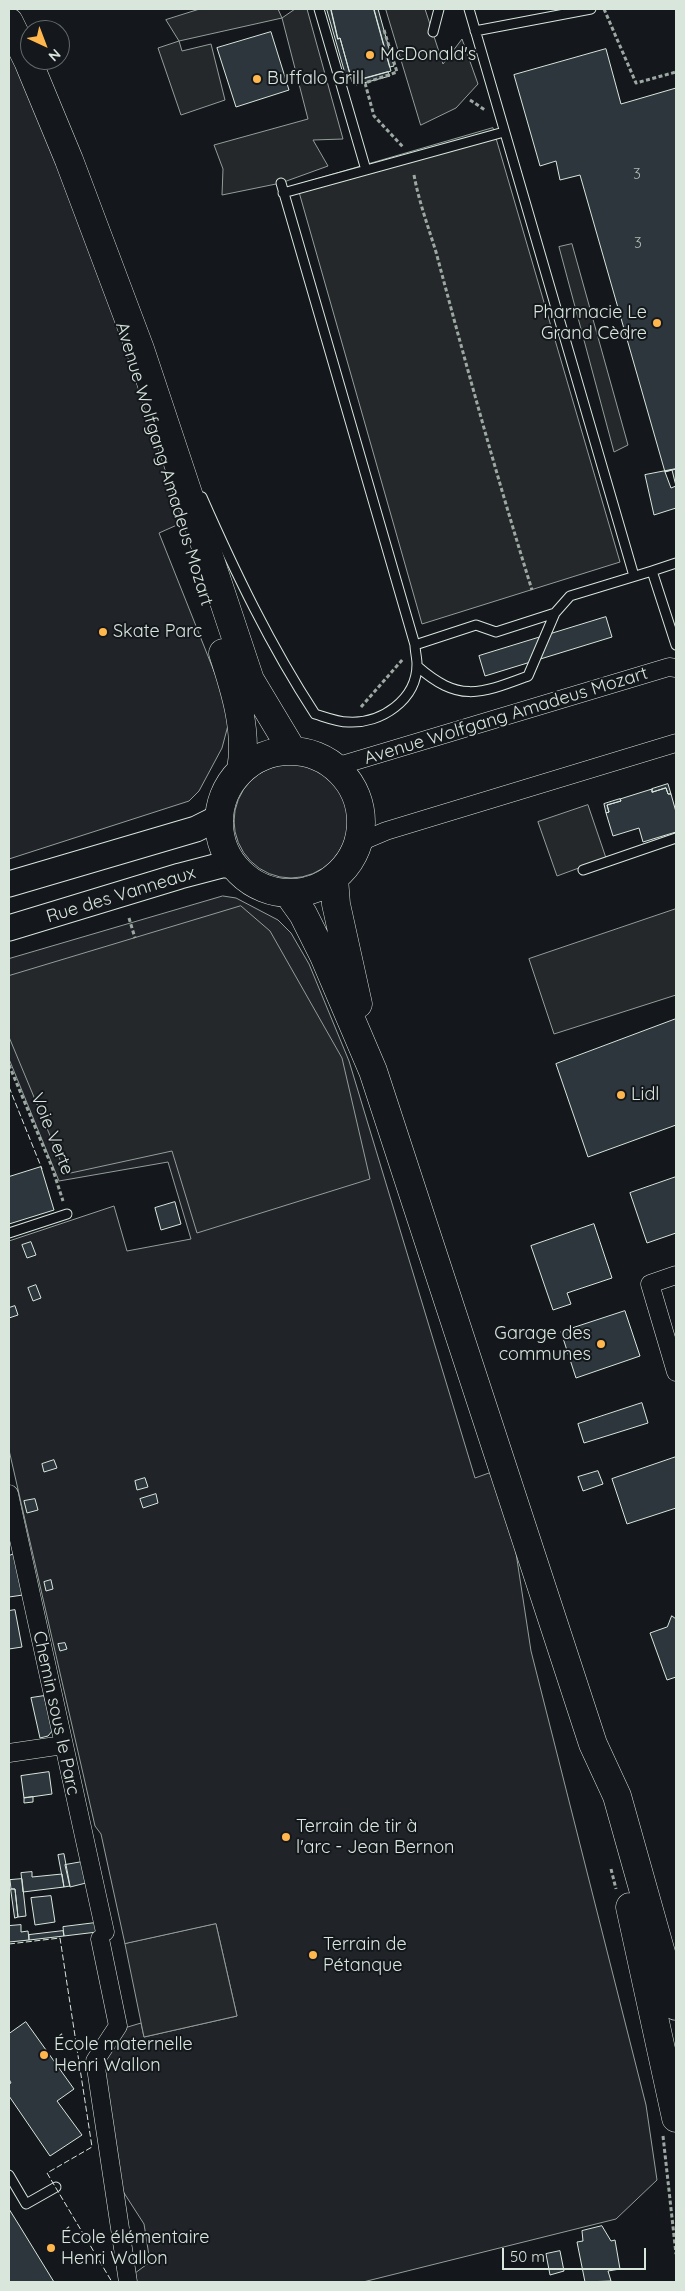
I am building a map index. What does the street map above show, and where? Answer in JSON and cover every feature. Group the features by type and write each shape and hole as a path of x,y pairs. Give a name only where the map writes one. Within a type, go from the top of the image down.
{"main road":[{"name":"Avenue Wolfgang Amadeus Mozart","path":"9,22 28,61 69,160 148,373 250,680 292,750"},
{"name":"Avenue Wolfgang Amadeus Mozart","path":"69,160 231,678 243,733 244,751 241,770"},
{"path":"292,750 314,755 335,767 353,789 362,821 360,842 355,854 334,878 312,890 288,893 261,887 233,866 221,843 218,818 224,794 241,770 262,756 292,750"},
{"path":"334,878 336,904 373,1071"},
{"path":"288,893 302,914 324,956 373,1071 592,1744 617,1796 676,2006"},
{"path":"592,1744 602,1800 635,1926 676,2118"}],"street":[{"name":"Avenue Wolfgang Amadeus Mozart","path":"335,767 669,667 676,668"},
{"path":"360,842 386,831 676,744"},
{"path":"9,884 196,829 218,818"},
{"name":"Rue des Vanneaux","path":"9,928 180,876 222,865 233,866"},
{"path":"676,1275 650,1284 676,1372"},
{"name":"Chemin sous le Parc","path":"9,1494 63,1745 102,1936 118,2026 95,2060 128,2282"},
{"path":"9,1752 63,1745"}],"lane":[{"path":"319,9 366,170"},
{"path":"433,32 439,9"},
{"path":"469,9 634,576"},
{"path":"475,31 591,9"},
{"path":"283,193 504,132"},
{"path":"200,492 236,574 287,672 314,714 347,722 366,722 383,716 402,701 411,686 417,666 414,645 281,183"},
{"path":"148,373 192,474"},
{"path":"417,666 433,680 460,692 485,692 528,676 555,613 570,596 676,564"},
{"path":"652,571 676,645"},
{"path":"414,645 476,625 496,632 555,613"},
{"path":"583,870 676,838"},
{"path":"9,1233 67,1214"},
{"path":"9,2175 26,2204 56,2188"}],"path":[{"path":"604,9 636,83 676,72"},
{"path":"384,30 397,72 365,83 374,116 405,149"},
{"path":"414,175 419,202 532,590"},
{"path":"357,712 414,645"},
{"path":"129,918 135,938"},
{"name":"Voie Verte","path":"9,1065 52,1167 67,1214"}],"shaded area":[{"path":"200,9 278,9 282,18 179,41 166,20"},
{"path":"295,9 307,9 343,139 313,140 328,166 281,183 222,195 223,169 214,145 308,119 282,18"},
{"path":"386,9 425,9 443,64 462,39 478,84 456,108 421,125"},
{"path":"9,20 20,49 20,70 28,70 195,517 159,533 231,714 222,748 199,791 189,801 9,859"},
{"path":"179,41 182,51 211,44 225,100 181,115 158,48"},
{"path":"493,128 620,562 422,624 297,185"},
{"path":"572,244 628,445 614,452 559,247"},
{"path":"291,764 313,768 323,773 339,789 344,799 348,821 344,843 339,853 323,869 313,874 291,878 269,874 259,869 243,853 238,843 234,821 238,799 243,789 259,773 269,768"},
{"path":"588,805 606,858 557,876 538,822"},
{"path":"223,896 236,898 278,920 291,933 309,964 349,1061 475,1478 503,1468 531,1651 646,2105 657,2180 616,2219 363,2282 132,2282 131,2276 150,2262 144,2224 117,2182 101,2062 121,2029 141,2023 144,2037 237,2016 216,1924 125,1944 101,1834 95,1826 9,1450 9,1241 114,1206 127,1251 191,1239 168,1162 59,1181 9,1059 9,959"},
{"path":"241,906 270,931 342,1058 370,1179 197,1233 172,1151 66,1174 9,1037 9,976"},
{"path":"676,909 676,995 554,1034 529,959"},
{"path":"216,1924 237,2016 144,2037 125,1944"}],"building":[{"path":"327,9 331,9 338,39 340,38 351,77 347,79"},
{"path":"331,9 374,9 391,71 352,82 340,38 338,39"},
{"path":"374,9 378,9 394,66 390,67"},
{"path":"271,32 289,90 236,107 217,48"},
{"path":"606,49 621,104 676,88 676,469 665,472 580,175 560,180 556,161 540,166 514,75"},
{"path":"388,72 390,76 356,85 355,81"},
{"path":"676,469 676,508 654,515 645,475"},
{"path":"672,470 676,486 671,488 665,472"},
{"path":"606,617 612,637 485,676 479,656"},
{"path":"668,784 671,794 668,794 666,788 652,792 652,789"},
{"path":"666,788 668,794 671,794 676,812 676,832 643,842 639,828 613,836 606,813 609,812 607,805 652,789 652,792"},
{"path":"620,799 621,801 607,805 609,812 606,813 604,804"},
{"name":"Lidl","path":"676,1019 676,1125 588,1157 556,1064"},
{"path":"41,1167 54,1210 9,1224 9,1177"},
{"path":"676,1177 676,1233 647,1243 630,1193"},
{"path":"175,1202 181,1224 161,1230 155,1208"},
{"path":"594,1224 612,1278 567,1293 571,1304 553,1310 531,1246"},
{"path":"31,1242 36,1255 27,1258 22,1245"},
{"path":"36,1285 41,1298 33,1301 28,1288"},
{"path":"15,1306 18,1315 9,1318 9,1308"},
{"name":"Garage des communes","path":"625,1311 640,1356 576,1378 561,1332"},
{"path":"642,1403 648,1423 584,1443 578,1424"},
{"path":"676,1457 676,1508 627,1524 612,1479"},
{"path":"54,1460 57,1468 44,1472 42,1464"},
{"path":"598,1471 603,1484 583,1491 578,1477"},
{"path":"145,1478 148,1487 137,1490 135,1481"},
{"path":"156,1494 158,1503 143,1508 140,1499"},
{"path":"35,1499 38,1510 27,1513 24,1501"},
{"path":"14,1554 23,1595 9,1597 9,1556"},
{"path":"51,1580 53,1589 46,1591 44,1582"},
{"path":"15,1610 22,1647 9,1649 9,1611"},
{"path":"672,1616 676,1619 676,1677 667,1680 650,1633 667,1627"},
{"path":"65,1643 67,1649 60,1651 58,1644"},
{"path":"44,1696 53,1730 48,1736 40,1738 31,1698"},
{"path":"49,1772 52,1794 24,1798 21,1776"},
{"path":"33,1797 33,1802 24,1803 24,1798"},
{"path":"64,1854 70,1886 64,1887 58,1855"},
{"path":"82,1862 86,1883 70,1887 65,1865"},
{"path":"32,1872 32,1877 62,1874 64,1887 23,1892 21,1873"},
{"path":"22,1879 26,1916 18,1917 15,1889 11,1889 10,1880"},
{"path":"11,1889 15,1889 18,1917 15,1918"},
{"path":"51,1896 55,1922 35,1925 31,1898"},
{"path":"95,1923 97,1932 64,1936 63,1927"},
{"path":"21,1925 21,1932 28,1931 29,1940 9,1942 9,1926"},
{"path":"63,1931 64,1936 29,1940 29,1935"},
{"path":"26,2022 74,2089 57,2101 82,2135 50,2156 9,2096 9,2084 11,2083 9,2079 9,2034"},
{"path":"9,2209 19,2225 54,2282 9,2282"},
{"path":"602,2226 611,2241 615,2240 620,2269 608,2271 611,2281 585,2282 577,2242 583,2241 582,2231"},
{"path":"560,2251 564,2271 550,2275 546,2254"}],"fence":[{"path":"9,1087 42,1169"},
{"path":"9,1944 60,1938 92,2147 47,2173 112,2282"}],"place":[{"name":"McDonald's","path":"370,55"},
{"name":"Buffalo Grill","path":"257,79"},
{"name":"Pharmacie Le Grand Cèdre","path":"657,323"},
{"name":"Skate Parc","path":"103,632"},
{"name":"Lidl","path":"621,1095"},
{"name":"Garage des communes","path":"601,1344"},
{"name":"Terrain de tir à l'arc - Jean Bernon","path":"286,1837"},
{"name":"Terrain de Pétanque","path":"313,1955"},
{"name":"École maternelle Henri Wallon","path":"44,2055"},
{"name":"École élémentaire Henri Wallon","path":"51,2248"}]}
